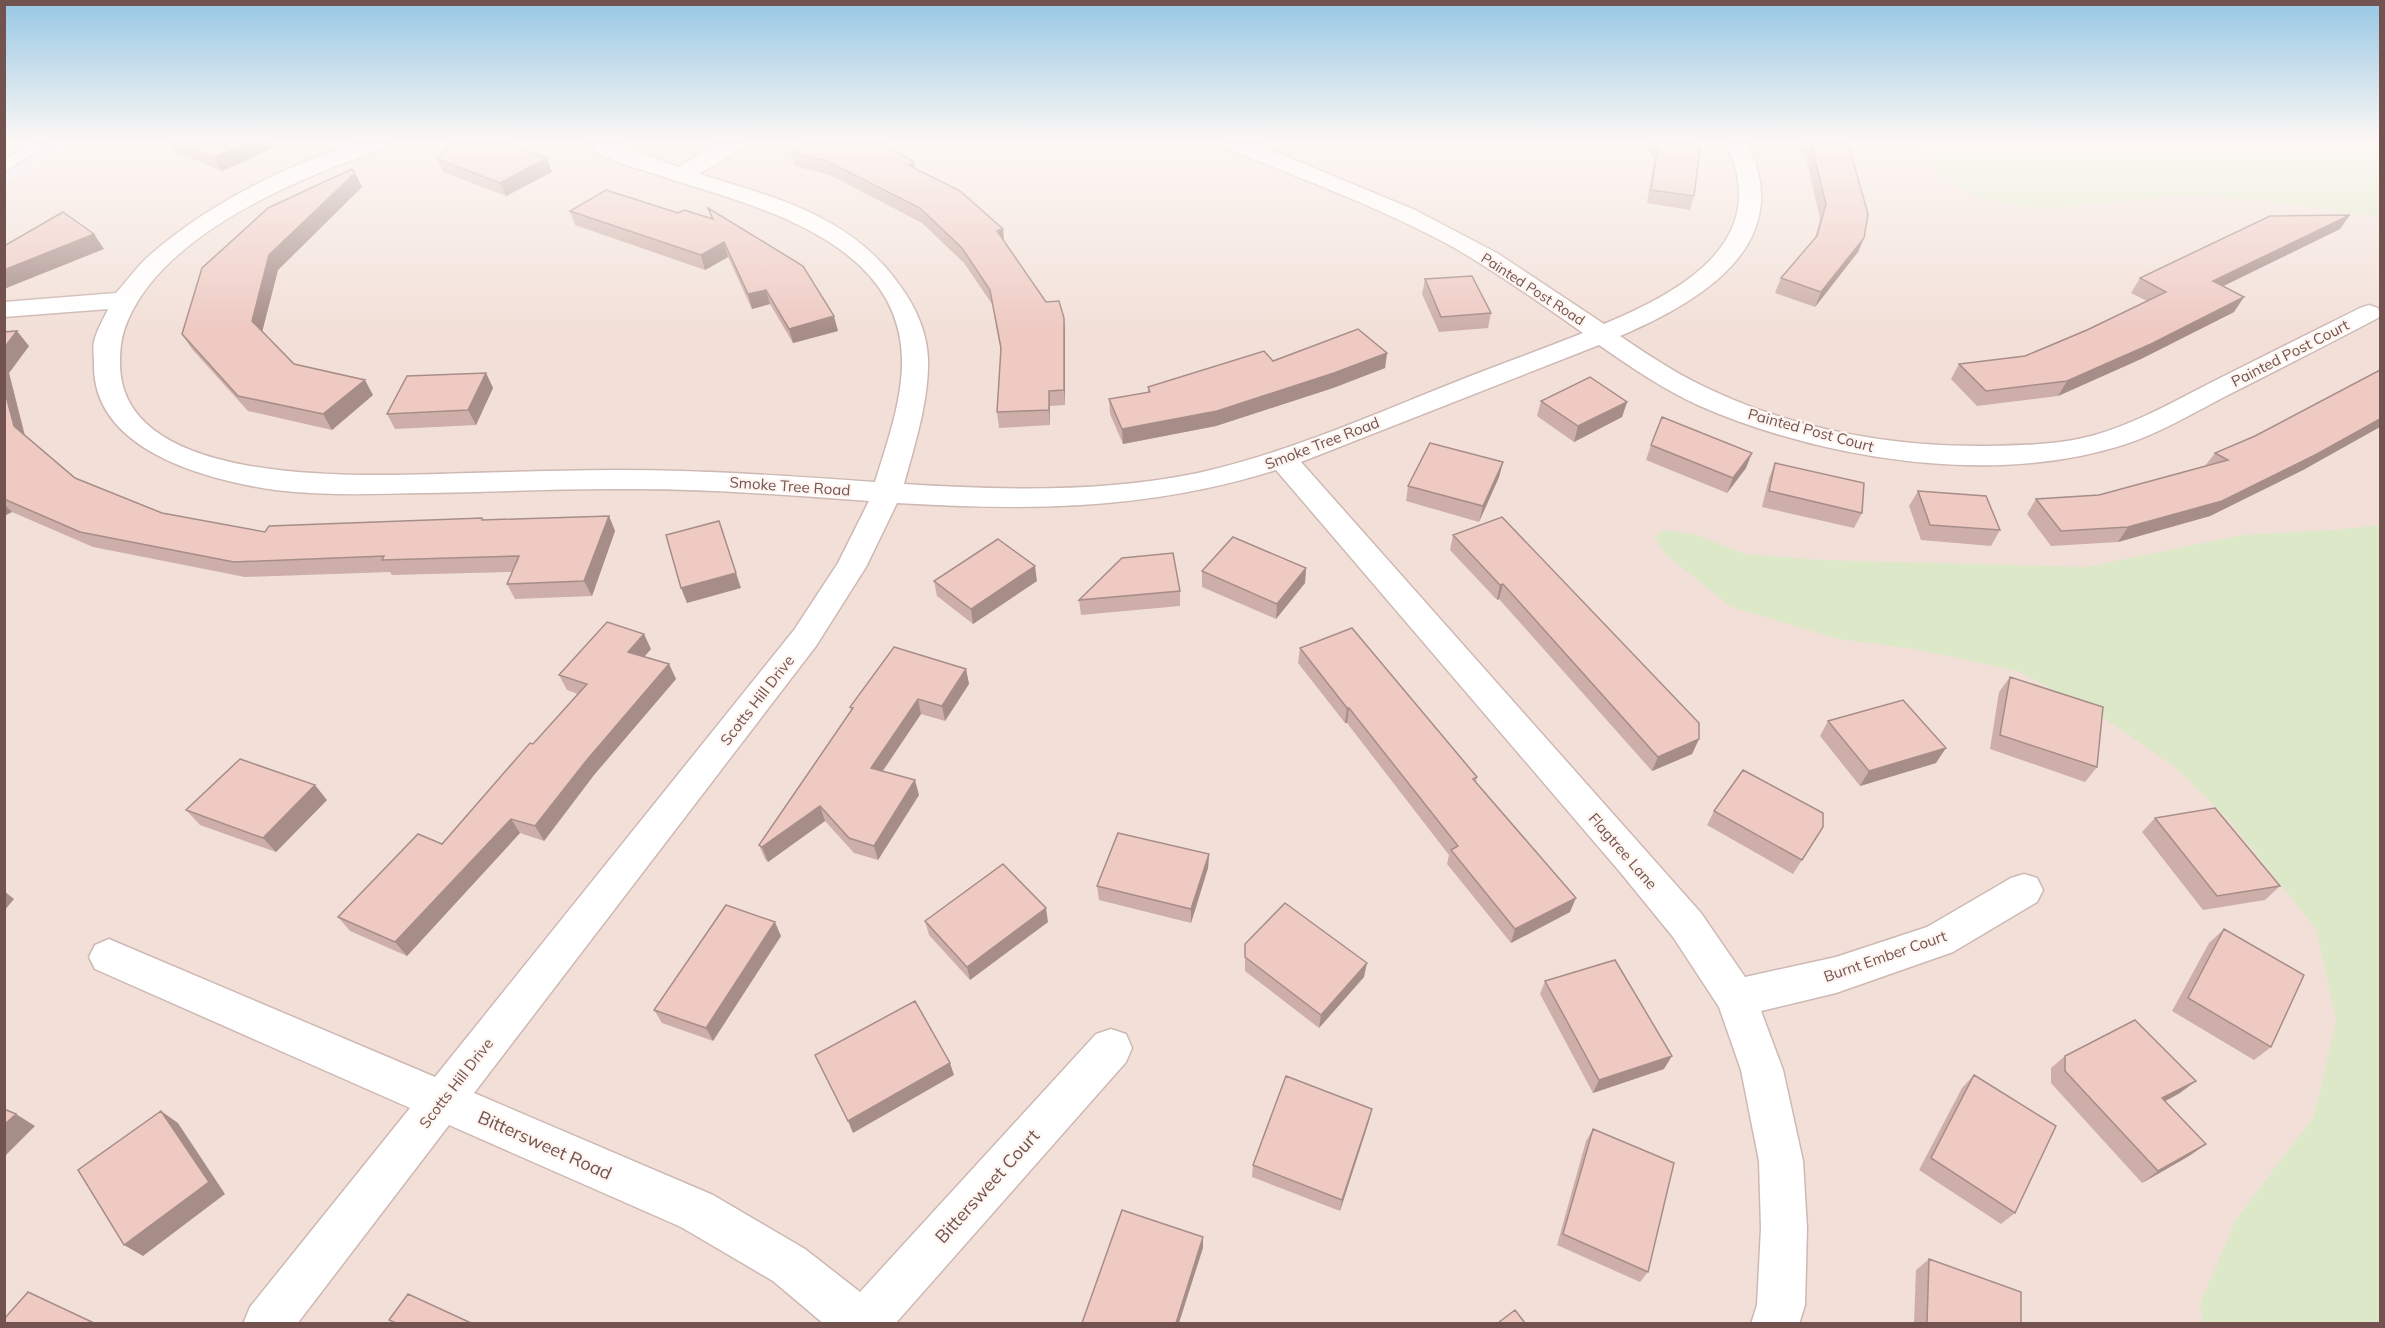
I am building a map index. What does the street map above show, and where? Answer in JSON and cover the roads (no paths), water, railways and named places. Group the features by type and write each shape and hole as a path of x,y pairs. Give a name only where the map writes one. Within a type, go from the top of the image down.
{"street":[{"name":"Smoke Tree Road","path":"234,205 179,242 148,269 124,300 107,339 104,369 110,397 127,421 153,441 197,462 251,476 312,484 676,480 754,482 995,497 1083,497 1155,490 1220,477 1283,460 1601,333 1680,296 1731,254 1745,229 1751,205"},
{"name":"Scotts Hill Drive","path":"267,1323 806,638 841,584 867,537 886,492 912,396 915,365 913,337 904,311 887,283 852,247 813,222 772,205"},
{"name":"Painted Post Road","path":"1380,205 1460,242 1522,278 1601,333"},
{"path":"4,310 124,300"},
{"name":"Painted Post Court","path":"1601,333 1667,377 1714,402 1763,419 1819,435 1885,449 1948,454 2010,455 2065,450 2110,440 2145,428 2369,313"},
{"name":"Flagtree Lane","path":"1283,460 1641,870 1687,925 1736,998 1762,1070 1780,1161 1784,1228 1781,1305 1775,1323"},
{"name":"Burnt Ember Court","path":"1736,998 1836,975 1939,940 2024,890"},
{"name":"Bittersweet Road","path":"109,957 697,1211 789,1265 862,1323"},
{"name":"Bittersweet Court","path":"862,1323 1111,1048"}]}
